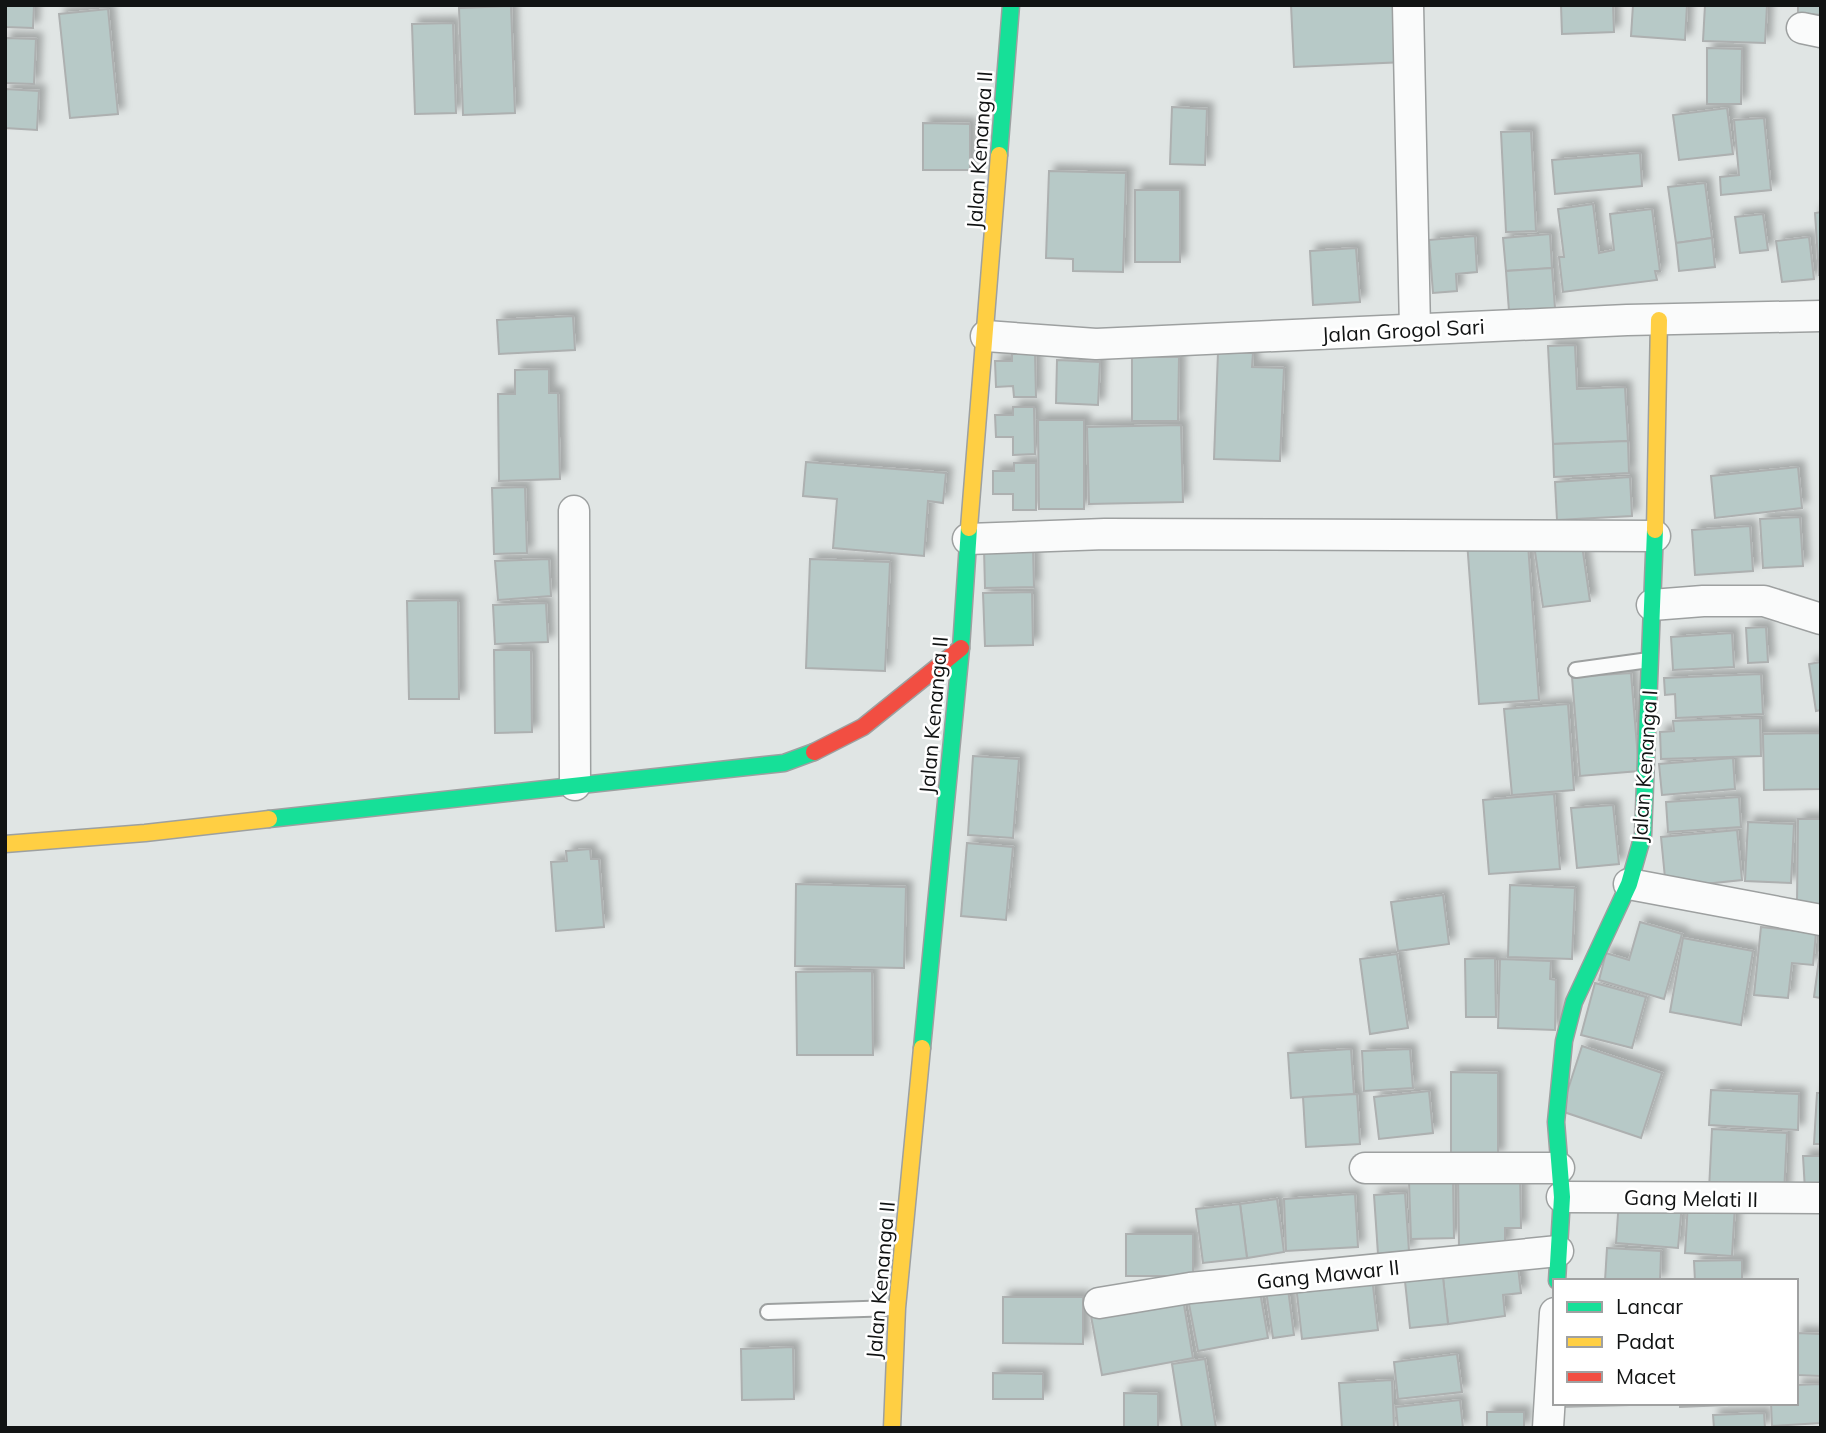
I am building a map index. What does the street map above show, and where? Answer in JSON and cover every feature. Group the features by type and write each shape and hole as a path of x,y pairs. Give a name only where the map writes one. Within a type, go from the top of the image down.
{"street":[{"name":"Jalan Kenanga II","path":"891,1428 897,1308 961,648 1011,5"},
{"path":"1408,5 1415,329"},
{"name":"Jalan Grogol Sari","path":"986,336 1096,344 1415,329 1821,316"},
{"name":"Jalan Kenanga I","path":"1557,1279 1561,1182 1556,1122 1564,1041 1574,1002 1629,884 1643,835 1653,605 1659,320"},
{"path":"574,511 575,785"},
{"path":"968,539 1105,534 1655,536"},
{"path":"1653,605 1703,601 1764,601 1821,619"},
{"path":"5,844 145,833 785,763 826,748 863,727 961,648"},
{"path":"1629,884 1821,920"},
{"name":"Gang Melati II","path":"1365,1168 1821,1198"},
{"name":"Gang Mawar II","path":"1099,1303 1190,1288 1558,1251"},
{"path":"1548,1428 1553,1346"}],"lane":[{"path":"1576,670 1650,660"},
{"path":"768,1312 897,1308"}],"building":[{"path":"5,5 34,5 33,28 5,27"},
{"path":"1291,5 1402,5 1405,62 1294,67"},
{"path":"1561,5 1613,5 1614,32 1562,34"},
{"path":"1633,5 1687,5 1685,40 1631,36"},
{"path":"1705,5 1767,5 1765,43 1703,41"},
{"path":"1798,5 1821,5 1821,15 1798,13"},
{"path":"511,6 515,113 463,115 459,8"},
{"path":"108,9 118,114 70,118 59,14"},
{"path":"453,23 456,113 415,114 412,24"},
{"path":"5,38 36,39 34,84 5,83"},
{"path":"1707,48 1742,49 1741,104 1707,104"},
{"path":"5,89 39,91 37,130 5,128"},
{"path":"1172,107 1207,109 1205,165 1170,164"},
{"path":"1727,108 1733,154 1679,160 1673,115"},
{"path":"1764,118 1771,190 1721,195 1720,177 1739,175 1734,120"},
{"path":"923,123 970,124 970,170 923,170"},
{"path":"1531,131 1536,231 1506,232 1501,132"},
{"path":"1640,153 1642,186 1555,194 1552,160"},
{"path":"1049,171 1126,173 1123,272 1073,271 1073,259 1046,258"},
{"path":"1705,183 1712,238 1676,243 1668,187"},
{"path":"1135,190 1180,190 1180,262 1135,262"},
{"path":"1593,204 1599,253 1614,250 1610,214 1652,209 1660,271 1655,271 1657,280 1563,292 1559,257 1564,257 1558,209"},
{"path":"1821,212 1821,275 1819,275 1815,213"},
{"path":"1763,214 1768,250 1740,253 1735,217"},
{"path":"1550,234 1552,268 1506,271 1503,238"},
{"path":"1475,236 1477,272 1456,274 1457,291 1433,293 1429,240"},
{"path":"1809,237 1814,279 1782,282 1776,241"},
{"path":"1712,238 1715,267 1679,271 1676,243"},
{"path":"1356,248 1360,302 1313,305 1310,251"},
{"path":"1552,268 1555,308 1509,311 1506,271"},
{"path":"573,316 575,350 499,354 497,320"},
{"path":"1575,345 1577,389 1625,387 1628,441 1553,444 1548,346"},
{"path":"1218,352 1253,353 1252,367 1284,368 1280,461 1214,459"},
{"path":"1035,353 1036,397 1014,397 1013,386 996,387 995,361 1012,361 1012,354"},
{"path":"1132,357 1179,357 1178,421 1132,421"},
{"path":"1057,360 1100,362 1098,405 1056,403"},
{"path":"549,369 549,393 558,393 560,479 499,481 498,394 515,394 515,370"},
{"path":"1013,407 1034,407 1035,454 1013,455 1013,437 996,437 995,415 1013,415"},
{"path":"1038,420 1084,420 1084,509 1039,509"},
{"path":"1181,425 1183,502 1089,504 1087,427"},
{"path":"1628,441 1629,473 1554,477 1553,444"},
{"path":"806,462 946,473 943,503 928,501 924,556 833,548 837,499 803,496"},
{"path":"1014,463 1036,463 1036,510 1013,510 1013,494 993,494 993,471 1014,471"},
{"path":"1798,467 1802,508 1715,518 1711,476"},
{"path":"1630,477 1632,516 1557,520 1555,482"},
{"path":"525,487 527,553 494,554 492,488"},
{"path":"1800,517 1803,566 1763,568 1760,519"},
{"path":"1750,526 1753,571 1695,575 1692,530"},
{"path":"1581,538 1590,601 1543,607 1534,545"},
{"path":"1467,541 1528,544 1539,700 1479,704"},
{"path":"1033,547 1034,587 985,588 984,548"},
{"path":"549,559 551,596 498,600 495,561"},
{"path":"810,559 890,562 885,671 806,668"},
{"path":"1032,592 1033,645 985,646 983,593"},
{"path":"458,600 459,699 409,699 407,601"},
{"path":"546,603 548,642 495,644 493,605"},
{"path":"1766,627 1768,662 1748,663 1746,628"},
{"path":"1732,633 1734,667 1673,670 1671,637"},
{"path":"494,650 531,650 532,732 495,733"},
{"path":"1821,662 1821,710 1816,711 1809,664"},
{"path":"1631,673 1639,771 1580,776 1572,677"},
{"path":"1761,674 1763,714 1676,718 1675,694 1665,695 1664,678"},
{"path":"1568,704 1574,790 1512,795 1504,709"},
{"path":"1760,718 1761,756 1661,759 1660,732 1674,731 1673,721"},
{"path":"1821,733 1821,789 1764,790 1763,734"},
{"path":"973,756 1019,759 1013,838 968,835"},
{"path":"1733,758 1735,789 1662,795 1659,764"},
{"path":"1554,794 1560,869 1489,874 1483,800"},
{"path":"1739,797 1741,827 1668,832 1666,802"},
{"path":"1613,805 1619,864 1577,868 1571,808"},
{"path":"1798,819 1821,819 1821,904 1797,904"},
{"path":"1748,822 1794,824 1791,883 1745,881"},
{"path":"1737,830 1742,880 1666,888 1661,837"},
{"path":"967,843 1013,847 1006,920 961,916"},
{"path":"590,849 591,859 599,859 604,927 556,931 551,862 567,861 566,851"},
{"path":"796,884 906,887 904,968 795,966"},
{"path":"1510,885 1575,888 1572,959 1508,957"},
{"path":"1443,895 1449,944 1398,951 1391,902"},
{"path":"1640,922 1682,934 1664,999 1599,980 1606,953 1629,960"},
{"path":"1761,927 1816,933 1813,965 1792,963 1788,998 1754,995"},
{"path":"1683,938 1753,951 1741,1025 1670,1012"},
{"path":"1821,944 1821,998 1814,997"},
{"path":"1397,954 1408,1028 1370,1034 1360,959"},
{"path":"1495,958 1496,1017 1466,1017 1465,959"},
{"path":"1500,959 1551,961 1550,979 1556,980 1555,1030 1498,1028"},
{"path":"872,971 873,1055 797,1055 796,972"},
{"path":"1595,983 1646,997 1632,1048 1581,1035"},
{"path":"1582,1046 1662,1073 1641,1138 1561,1111"},
{"path":"1351,1049 1354,1094 1291,1098 1288,1053"},
{"path":"1410,1049 1413,1088 1364,1091 1362,1051"},
{"path":"1451,1072 1498,1073 1498,1156 1451,1156"},
{"path":"1711,1090 1799,1094 1798,1130 1709,1125"},
{"path":"1429,1091 1433,1133 1379,1139 1374,1097"},
{"path":"1817,1093 1821,1093 1821,1144 1814,1144"},
{"path":"1357,1094 1360,1144 1306,1147 1303,1097"},
{"path":"1712,1129 1787,1133 1784,1194 1709,1190"},
{"path":"1803,1156 1821,1156 1821,1189 1805,1190"},
{"path":"1520,1174 1521,1228 1505,1228 1505,1246 1459,1247 1458,1175"},
{"path":"1453,1179 1454,1238 1411,1239 1409,1181"},
{"path":"1405,1193 1409,1251 1378,1254 1374,1195"},
{"path":"1355,1194 1358,1247 1286,1251 1284,1199"},
{"path":"1277,1199 1284,1252 1247,1258 1240,1204"},
{"path":"1619,1200 1682,1204 1678,1248 1616,1243"},
{"path":"1688,1202 1735,1205 1732,1256 1685,1253"},
{"path":"1240,1204 1247,1258 1203,1263 1196,1209"},
{"path":"1126,1234 1193,1234 1193,1276 1126,1276"},
{"path":"1607,1248 1661,1251 1660,1279 1605,1279"},
{"path":"1517,1258 1521,1293 1503,1295 1505,1316 1448,1324 1442,1268"},
{"path":"1742,1260 1742,1279 1695,1279 1694,1261"},
{"path":"1442,1268 1448,1324 1410,1328 1404,1272"},
{"path":"1372,1277 1378,1330 1302,1339 1296,1285"},
{"path":"1287,1281 1294,1335 1273,1338 1265,1284"},
{"path":"1259,1286 1268,1338 1198,1351 1188,1299"},
{"path":"1003,1297 1083,1297 1083,1344 1003,1343"},
{"path":"1183,1299 1193,1358 1102,1375 1091,1316"},
{"path":"1798,1333 1821,1334 1821,1376 1798,1375"},
{"path":"793,1347 794,1399 742,1400 741,1349"},
{"path":"1457,1354 1462,1392 1398,1399 1394,1362"},
{"path":"1205,1359 1216,1428 1182,1428 1172,1364"},
{"path":"993,1373 1043,1374 1043,1399 993,1399"},
{"path":"1392,1380 1394,1428 1342,1428 1339,1383"},
{"path":"1821,1384 1821,1423 1772,1426 1771,1405 1798,1405 1798,1385"},
{"path":"1124,1393 1158,1394 1158,1428 1124,1428"},
{"path":"1460,1400 1463,1428 1398,1428 1396,1407"},
{"path":"1561,1405 1630,1405 1561,1407"},
{"path":"1680,1405 1726,1405 1680,1407"},
{"path":"1487,1412 1524,1412 1524,1428 1487,1428"},
{"path":"1764,1413 1765,1428 1714,1428 1713,1415"}],"traffic: fast":[{"path":"999,155 1011,5"},
{"path":"922,1048 961,648 969,528"},
{"path":"1557,1279 1562,1197 1556,1122 1564,1041 1574,1002 1629,884 1643,835 1655,530"},
{"path":"269,819 784,763 814,752"}],"traffic: slow":[{"path":"969,528 999,155"},
{"path":"1655,530 1659,320"},
{"path":"5,844 145,833 269,819"},
{"path":"892,1428 897,1308 922,1048"}],"traffic: jam":[{"path":"814,752 863,727 961,648"}]}
